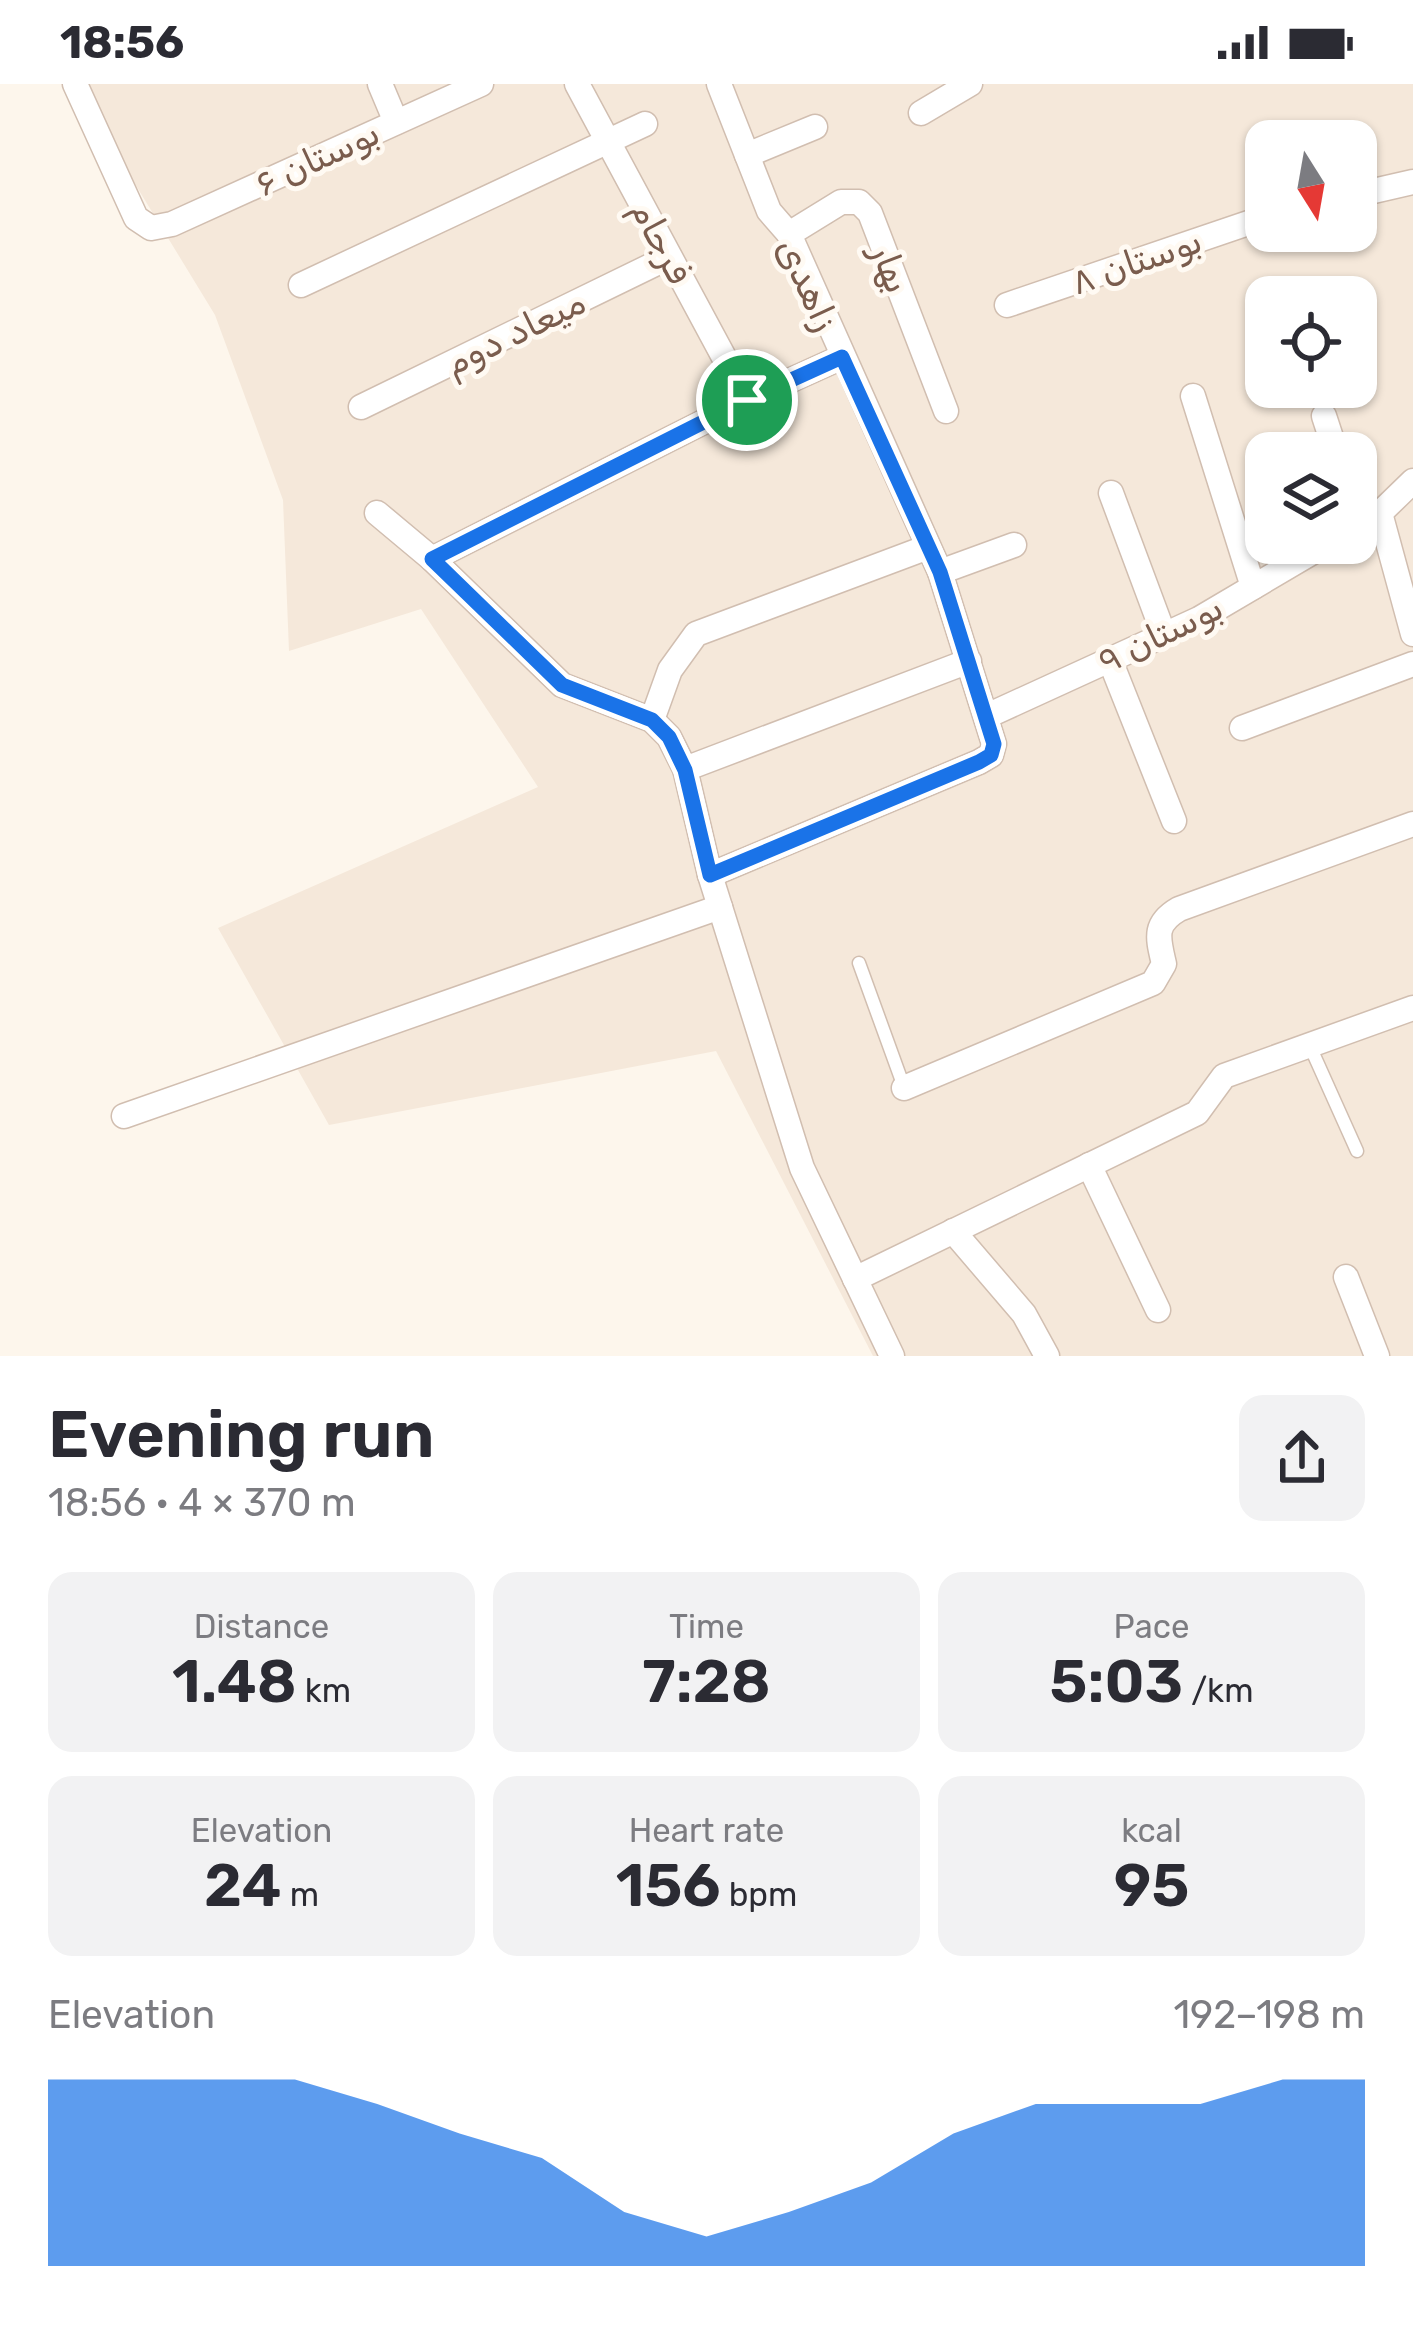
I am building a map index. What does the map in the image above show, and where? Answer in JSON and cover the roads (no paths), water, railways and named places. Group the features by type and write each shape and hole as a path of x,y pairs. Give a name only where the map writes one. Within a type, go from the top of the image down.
{"street":[{"name":"بوستان ۶","path":"75,84 136,218 151,228 172,224 481,84"},
{"path":"380,84 396,122"},
{"name":"فرجام","path":"578,84 747,400"},
{"name":"زاهدی","path":"710,875 991,755 994,744 940,572 789,234 769,211 719,84"},
{"path":"921,113 970,84"},
{"path":"301,285 645,124"},
{"path":"747,155 815,127"},
{"path":"1377,190 1413,182"},
{"name":"بهار","path":"789,234 841,202 859,202 870,213 946,411"},
{"name":"بوستان ۸","path":"1007,305 1245,224"},
{"name":"میعاد دوم","path":"361,407 669,257"},
{"path":"432,559 842,357"},
{"path":"1193,396 1253,586"},
{"path":"1324,416 1329,432"},
{"path":"1377,510 1413,481"},
{"path":"1111,493 1164,635"},
{"path":"376,513 432,559 562,685 652,720 669,737 685,770 710,875 802,1168 892,1356"},
{"path":"940,572 1014,545"},
{"path":"652,720 670,670 696,634 928,547"},
{"path":"1377,553 1413,634"},
{"name":"بوستان ۹","path":"987,716 1164,635 1291,564"},
{"path":"1110,660 1174,820"},
{"path":"685,770 969,661"},
{"path":"1243,728 1413,664"},
{"path":"904,1088 1153,983 1164,964 1157,933 1164,918 1179,909 1413,824"},
{"path":"124,1116 720,907"},
{"path":"855,1279 1197,1113 1225,1076 1413,1008"},
{"path":"1089,1165 1158,1310"},
{"path":"953,1231 1024,1314 1048,1356"},
{"path":"1346,1277 1369,1354"}],"lane":[{"path":"859,963 904,1088"},
{"path":"1309,1044 1357,1151"}]}
